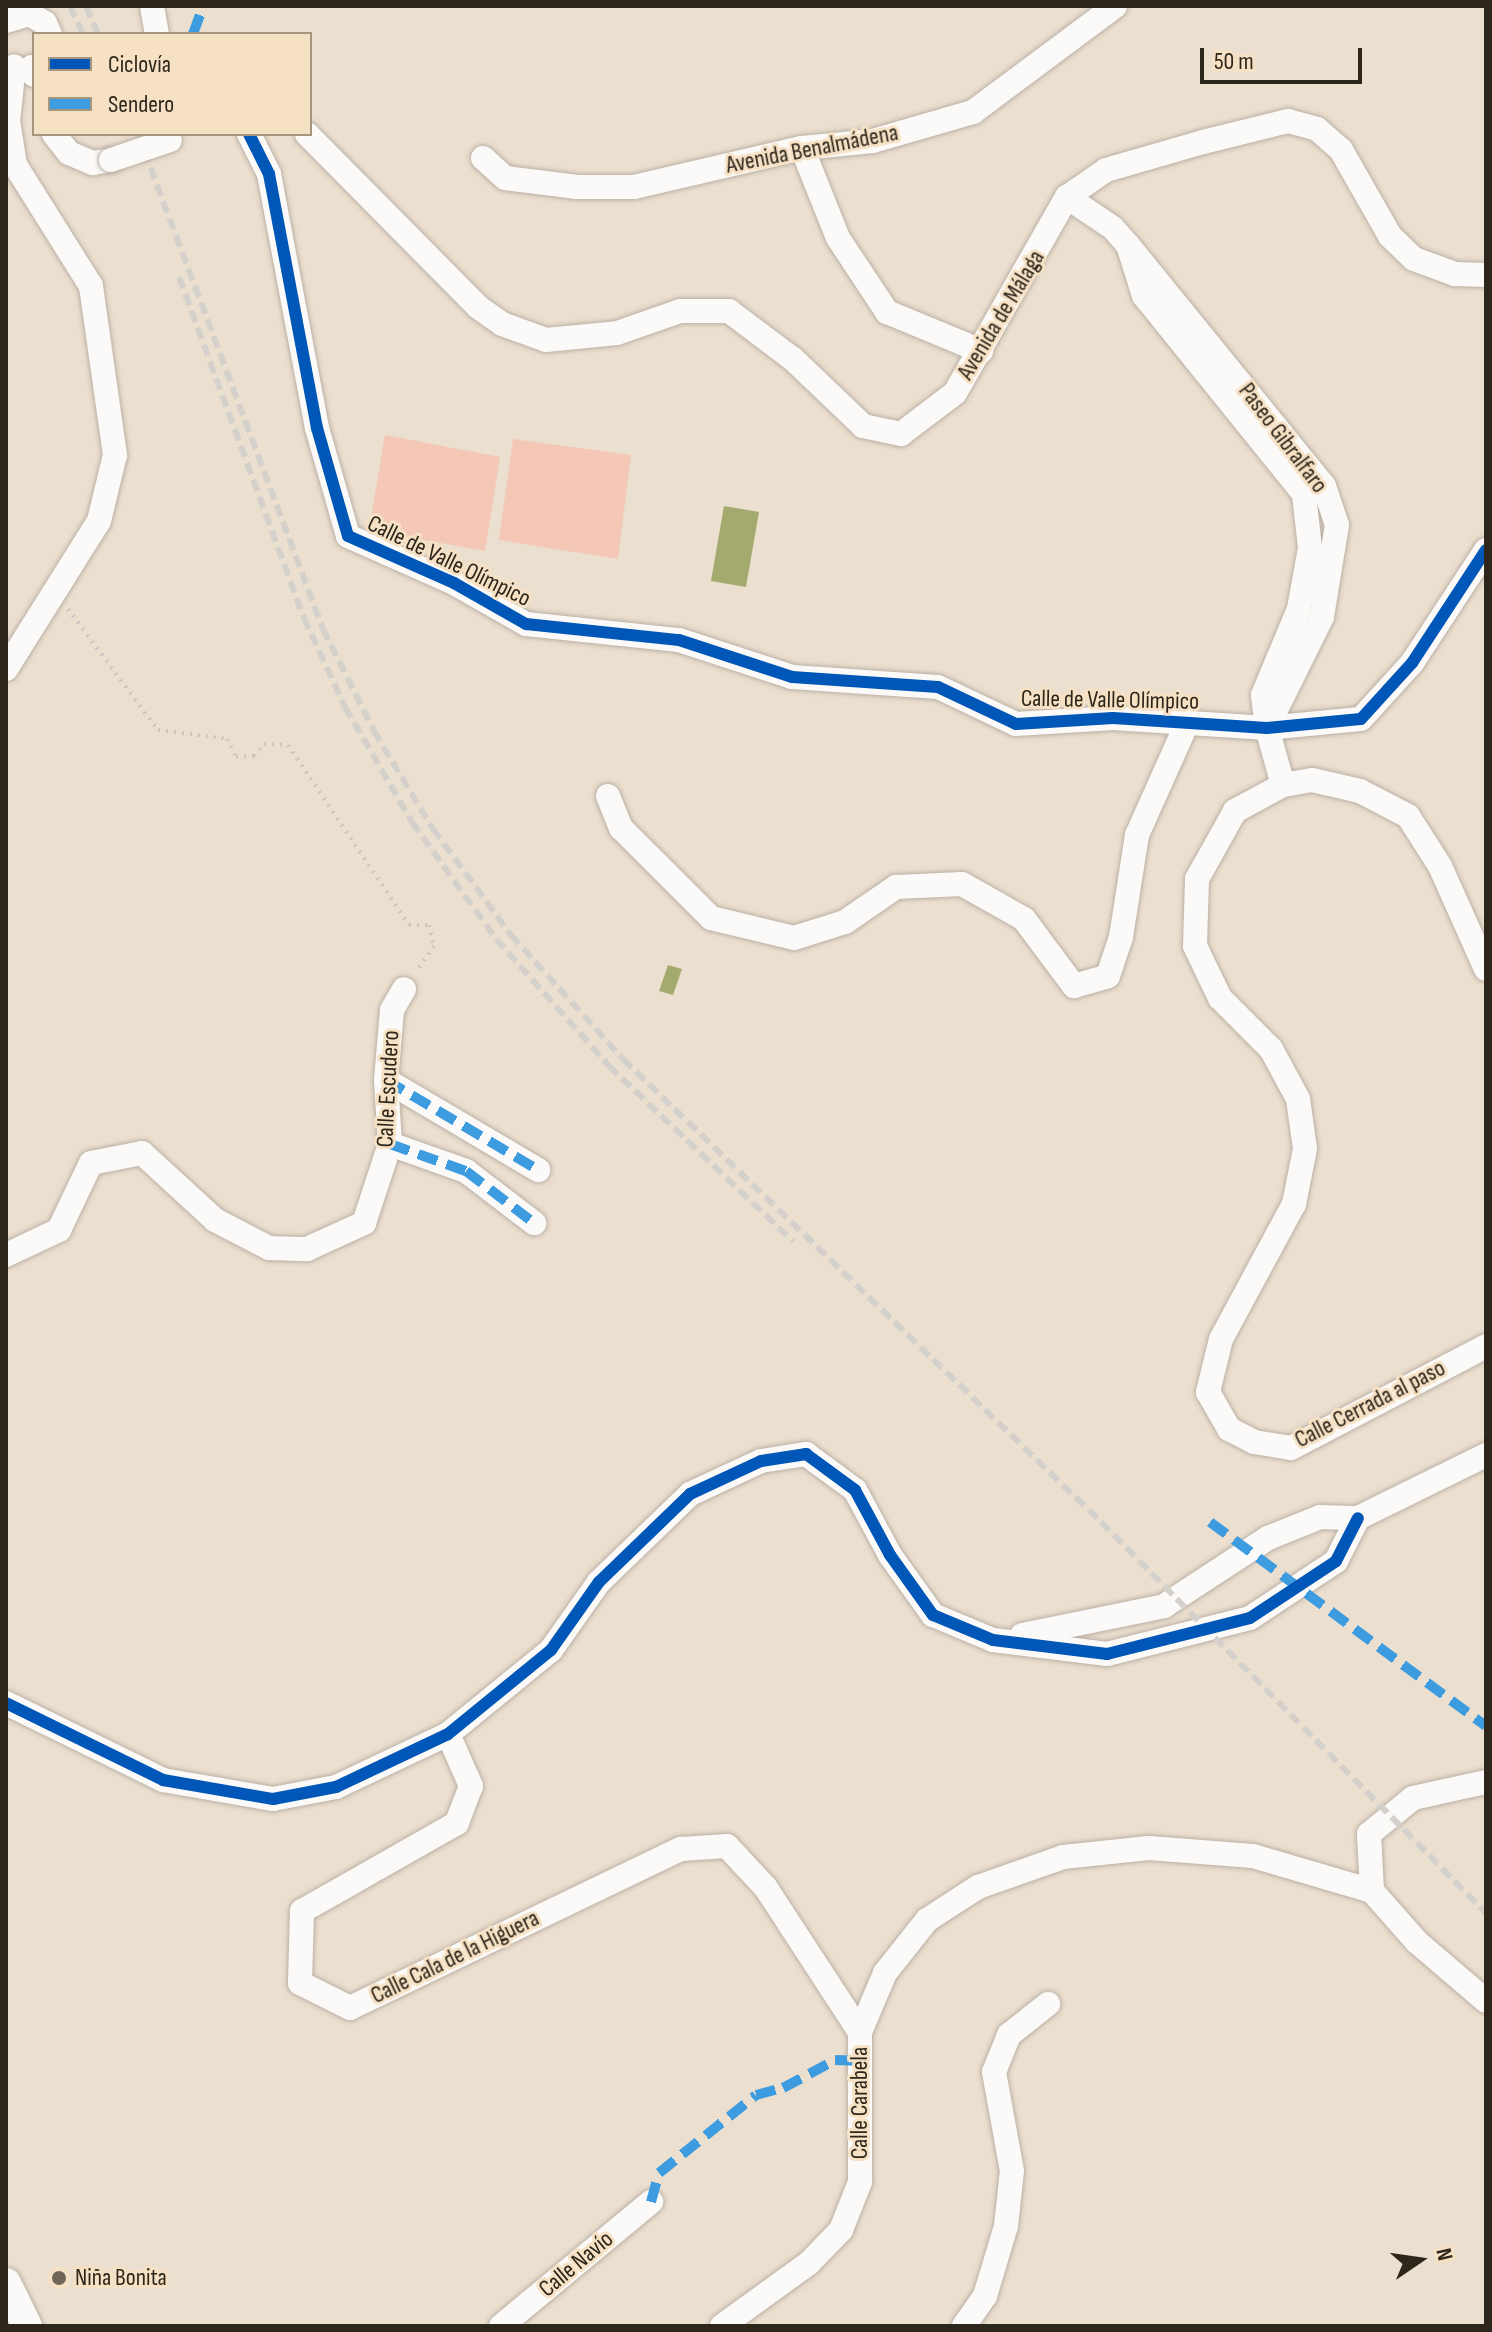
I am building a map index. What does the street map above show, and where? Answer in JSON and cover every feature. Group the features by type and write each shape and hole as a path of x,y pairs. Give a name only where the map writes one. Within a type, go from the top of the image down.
{"main road":[{"path":"6,2283 27,2326"}],"street":[{"path":"152,6 157,32"},
{"name":"Avenida Benalmádena","path":"483,158 505,178 577,187 634,187 802,148 873,141 973,112 1115,6"},
{"path":"15,14 37,18 48,32"},
{"path":"6,669 99,521 115,455 91,286 15,165 8,121 24,67"},
{"name":"Avenida de Málaga","path":"309,136 478,307 502,324 546,340 617,333 680,311 729,311 793,359 863,426 901,434 955,393 1067,197 1106,170 1288,121 1317,129 1341,150 1390,236 1414,259 1455,274 1486,275"},
{"path":"56,136 69,153 93,163 111,160 174,137"},
{"name":"Calle de Valle Olímpico","path":"250,136 269,174 317,428 348,536 454,583 526,624 679,640 792,677 938,687 1016,724 1113,718 1267,728 1361,719 1412,663 1486,550"},
{"path":"802,148 838,238 887,312 981,351"},
{"name":"Paseo Gibralfaro","path":"1067,197 1113,228 1128,245 1144,296 1304,494 1310,548 1299,609 1263,695 1267,728 1283,785"},
{"path":"608,796 621,828 711,918 794,938 845,922 896,887 962,884 1024,919 1074,986 1108,976 1121,937 1137,835 1188,721"},
{"path":"1283,785 1312,780 1360,791 1408,816 1440,866 1486,969"},
{"name":"Calle Cerrada al paso","path":"1283,785 1235,811 1197,879 1195,946 1220,998 1271,1049 1298,1099 1305,1149 1294,1204 1221,1339 1208,1392 1229,1429 1254,1442 1291,1448 1486,1346"},
{"name":"Calle Escudero","path":"6,1255 59,1230 91,1163 142,1153 215,1220 269,1248 307,1249 364,1223 390,1144 386,1080 392,1010 404,989"},
{"path":"386,1080 538,1170"},
{"path":"390,1144 466,1171 534,1223"},
{"path":"6,1703 163,1780 273,1799 336,1787 448,1734 551,1650 599,1582 690,1494 761,1461 806,1454 855,1490 890,1555 933,1615 993,1640 1107,1654 1250,1618 1336,1561 1358,1518"},
{"path":"993,1640 1129,1617 1164,1606 1268,1538 1320,1517 1358,1518 1486,1455"},
{"name":"Calle Cala de la Higuera","path":"448,1734 471,1786 457,1823 302,1911 300,1983 350,2008 681,1849 727,1846 766,1888 860,2032"},
{"path":"1486,1782 1413,1798 1369,1834 1372,1891 1417,1942 1486,2001"},
{"name":"Calle Carabela","path":"722,2326 809,2263 841,2230 860,2182 860,2032 885,1973 927,1920 978,1887 1063,1857 1149,1848 1253,1856 1372,1891"},
{"path":"964,2326 985,2296 1006,2226 1012,2171 994,2072 1009,2035 1048,2004"},
{"name":"Calle Navío","path":"501,2326 651,2202"}],"path":[{"path":"56,593 158,730 227,739 236,757 254,756 264,744 288,745 409,925 429,925 434,946 404,989"}],"shaded area":[{"path":"385,435 500,457 485,551 369,530"},
{"path":"513,439 631,455 618,559 499,540"},
{"path":"724,506 759,512 746,587 711,581"},
{"path":"668,965 682,969 673,995 659,991"}],"railway":[{"path":"70,6 82,32"},
{"path":"86,6 97,32"},
{"path":"139,136 323,629 374,731 433,829 511,935 623,1059 1101,1522 1486,1913"},
{"path":"179,277 304,618 345,707 412,822 496,939 609,1066 794,1242"}],"marked path":[{"path":"194,32 203,6"},
{"path":"386,1080 538,1170"},
{"path":"390,1144 466,1171 534,1223"},
{"path":"1210,1522 1486,1726"},
{"path":"651,2202 659,2173 756,2095 783,2088 835,2060 858,2061"}],"cycle path":[{"path":"250,136 269,174 317,428 348,536 454,583 526,624 679,640 792,677 938,687 1016,724 1113,718 1267,728 1361,719 1412,663 1486,550"},
{"path":"6,1703 163,1780 273,1799 336,1787 448,1734 551,1650 599,1582 690,1494 761,1461 806,1454 855,1490 890,1555 933,1615 993,1640 1107,1654 1250,1618 1336,1561 1358,1518"}],"place":[{"name":"Niña Bonita","path":"59,2278"}]}
